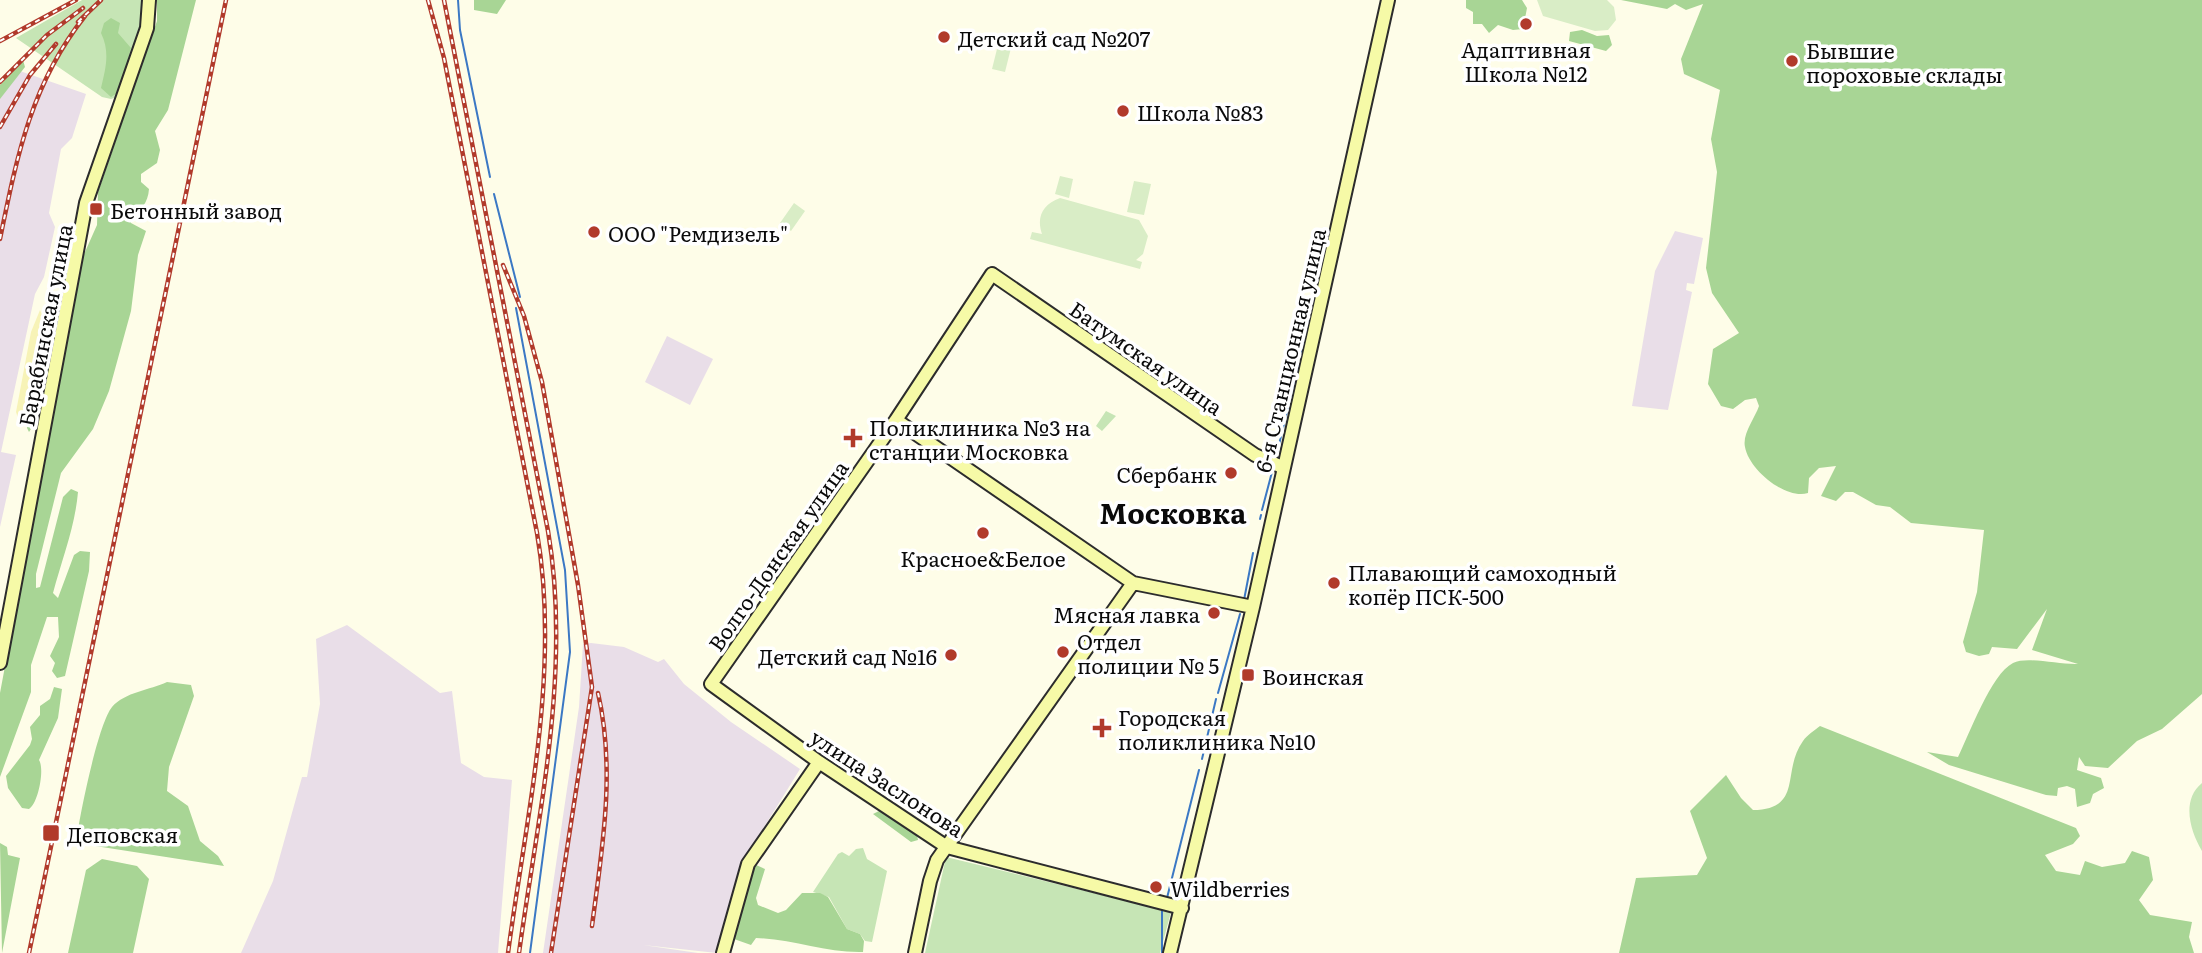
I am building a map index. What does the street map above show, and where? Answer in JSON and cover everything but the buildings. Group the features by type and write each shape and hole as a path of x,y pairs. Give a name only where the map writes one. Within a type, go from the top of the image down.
{"street":[{"name":"Барабинская улица","path":"0,663 86,203 147,28 149,0"},
{"name":"6-я Станционная улица","path":"1170,953 1253,607 1388,0"},
{"name":"Батумская улица","path":"992,274 1255,455 1282,467"},
{"name":"Волго-Донская улица","path":"711,684 896,420 992,274"},
{"path":"896,420 1133,583 1253,607"},
{"path":"915,953 937,860 1133,583"},
{"name":"улица Заслонова","path":"711,684 819,762 947,847 1182,908"},
{"path":"723,953 748,864 819,762"}],"shaded area":[{"path":"20,71 86,94 72,138 61,149 49,213 55,227 44,277 35,294 1,452 16,455 0,527 0,94"},
{"path":"1675,231 1703,238 1694,284 1687,283 1686,290 1692,292 1668,410 1632,406 1655,271"},
{"path":"667,336 713,359 690,405 645,382"},
{"path":"347,625 440,693 452,691 461,763 484,777 512,780 498,953 241,953 273,881 302,777 307,777 320,704 316,639"},
{"path":"583,644 624,647 658,662 664,659 684,684 731,722 800,769 740,866 717,953 643,945 698,953 543,953 579,707"}],"green space":[{"path":"82,0 144,0 144,25 120,96 111,99 102,97 16,38"},
{"path":"157,0 196,0 168,110 155,131 160,150 157,163 141,174 141,182 149,189 146,202 131,218 131,223 146,231 138,255 131,311 109,391 93,429 61,473 36,574 36,588 40,587 63,497 71,489 78,492 76,505 53,593 58,598 74,555 80,551 90,552 89,571 65,676 57,678 52,671 55,663 50,656 59,637 58,617 47,617 31,665 31,692 0,777 0,693 81,261 97,225 98,192 157,21"},
{"path":"474,0 506,0 497,14 474,10"},
{"path":"1466,0 1522,0 1527,8 1523,29 1513,30 1498,25 1489,33 1482,24 1473,24 1473,12 1466,8"},
{"path":"1537,0 1607,0 1614,7 1616,20 1608,30 1595,31 1543,16"},
{"path":"1621,0 2202,0 2202,694 2162,729 2137,741 2108,768 2085,766 2079,757 2077,770 2101,778 2104,788 2093,794 2090,803 2077,807 2075,789 2067,786 2058,788 2057,796 2046,795 1949,765 1927,752 1958,757 1989,692 2005,669 2013,663 2027,660 2078,664 2032,650 2047,609 2017,649 1992,647 1989,654 1979,656 1966,652 1963,642 1977,592 1984,530 1911,523 1890,507 1876,505 1853,492 1845,492 1836,501 1821,496 1836,466 1819,468 1809,478 1808,493 1799,494 1779,488 1753,465 1745,442 1747,431 1759,406 1756,398 1745,400 1733,409 1721,406 1708,384 1713,349 1739,333 1712,293 1706,268 1717,172 1711,139 1720,90 1684,74 1681,59 1703,4 1686,10 1675,4 1667,9"},
{"path":"111,18 120,23 118,33 131,48 119,92 111,97 101,88 106,53 101,33 104,23"},
{"path":"1582,30 1597,36 1609,35 1612,45 1606,51 1569,41 1570,32"},
{"path":"1000,37 1013,40 1005,72 992,69"},
{"path":"23,60 25,67 0,99 0,85"},
{"path":"1060,176 1073,179 1069,198 1055,194"},
{"path":"1134,181 1151,184 1144,215 1127,212"},
{"path":"1060,198 1139,220 1148,236 1143,254 1136,260 1142,262 1140,269 1030,239 1032,232 1042,234 1042,212"},
{"path":"794,203 805,211 791,231 780,223"},
{"path":"50,302 57,304 58,310 36,421 29,432 27,428 45,345"},
{"path":"1106,411 1116,416 1102,431 1096,426"},
{"path":"167,682 191,685 194,696 169,767 167,791 188,806 200,841 218,856 224,866 76,843 95,751 112,707 131,695"},
{"path":"54,687 62,689 58,718 39,760 41,778 38,794 29,809 22,808 8,788 6,776 30,745 30,727 40,715 40,706 50,699"},
{"path":"1820,726 2076,828 2080,836 2073,844 2045,855 2056,871 2080,875 2085,861 2102,867 2125,863 2132,851 2149,857 2153,880 2139,900 2150,915 2192,922 2189,937 2194,953 1619,953 1636,878 1697,875 1707,858 1690,811 1726,775 1741,798 1753,810 1769,808 1779,803 1789,786 1797,753 1805,739"},
{"path":"2202,783 2202,851 2191,825 2190,807 2195,790"},
{"path":"881,810 917,835 918,840 911,842 873,814"},
{"path":"0,843 7,847 8,855 20,858 2,953"},
{"path":"863,848 867,859 887,871 872,942 865,941 860,934 847,929 829,897 813,892 838,854 842,852 849,856 856,849"},
{"path":"946,857 1171,912 1160,953 925,953"},
{"path":"102,859 137,866 149,879 133,953 68,953 86,870"},
{"path":"754,864 765,869 756,898 758,905 778,913 786,910 802,893 820,893 828,897 847,929 860,934 864,941 863,952 756,938 751,945 734,939 731,933"}],"sand":[{"path":"40,310 44,332 43,346 28,416 26,422 20,424 16,412 31,332"}],"waterway":[{"path":"458,0 460,30 490,177"},
{"path":"494,194 520,297"},
{"path":"1301,353 1315,297"},
{"path":"516,308 565,570 570,652 530,953"},
{"path":"1276,457 1298,366"},
{"path":"1262,510 1272,472"},
{"path":"1260,519 1261,515"},
{"path":"1244,600 1253,553"},
{"path":"1218,693 1240,614"},
{"path":"1202,759 1216,699"},
{"path":"1167,898 1199,770"},
{"path":"1162,909 1162,953"}],"railway":[{"path":"0,41 76,0"},
{"path":"78,22 101,0"},
{"path":"29,953 226,0"},
{"path":"428,0 444,58 537,533 543,585 545,637 538,743 508,953"},
{"path":"444,0 548,531 554,584 556,636 550,742 519,953"},
{"path":"0,82 47,35 83,8"},
{"path":"0,239 20,150 39,95 51,68 85,16"},
{"path":"0,127 30,75 56,44"},
{"path":"503,265 524,316 542,382 578,585 592,687 551,953"},
{"path":"592,926 607,781 598,693"}],"place":[{"name":"Адаптивная Школа №12","path":"1526,24"},
{"name":"Детский сад №207","path":"944,37"},
{"name":"Бывшие пороховые склады","path":"1792,61"},
{"name":"Школа №83","path":"1123,111"},
{"name":"Бетонный завод","path":"96,209"},
{"name":"ООО \"Ремдизель\"","path":"594,232"},
{"name":"Поликлиника №3 на станции Московка","path":"853,438"},
{"name":"Сбербанк","path":"1231,473"},
{"name":"Красное&Белое","path":"983,533"},
{"name":"Плавающий самоходный копёр ПСК-500","path":"1334,583"},
{"name":"Мясная лавка","path":"1214,613"},
{"name":"Отдел полиции № 5","path":"1063,652"},
{"name":"Детский сад №16","path":"951,655"},
{"name":"Воинская","path":"1248,675"},
{"name":"Городская поликлиника №10","path":"1102,728"},
{"name":"Деповская","path":"51,833"},
{"name":"Wildberries","path":"1156,887"}],"district":[{"name":"Московка","path":"1173,512"}]}
